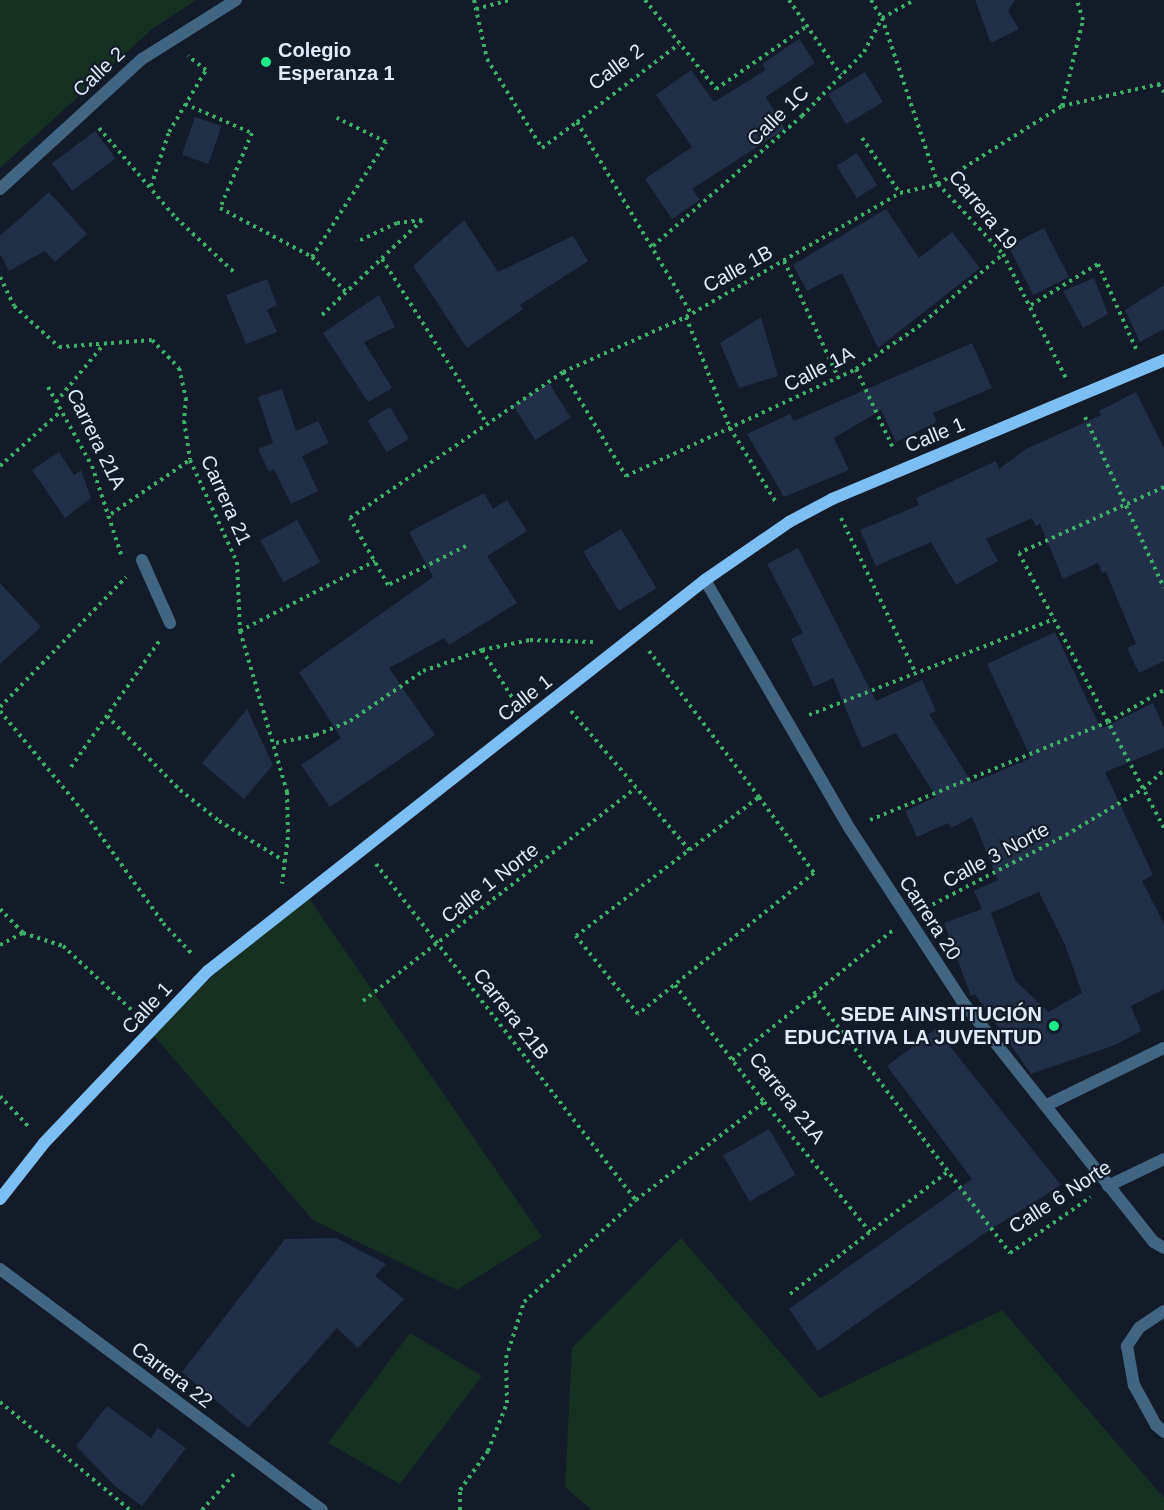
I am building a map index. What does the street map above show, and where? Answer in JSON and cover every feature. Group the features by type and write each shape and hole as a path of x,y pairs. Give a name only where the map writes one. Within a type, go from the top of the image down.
{"street":[{"name":"Calle 2","path":"0,189 159,46 236,0"},
{"name":"Calle 1","path":"0,1199 44,1143 208,971 705,580 789,522 832,499 1164,360"},
{"path":"142,560 170,623"},
{"name":"Carrera 20","path":"705,580 850,829 906,920 962,1001 1047,1105 1108,1186 1154,1242 1164,1248"},
{"path":"1047,1105 1164,1048"},
{"name":"Calle 6 Norte","path":"1108,1186 1164,1159"},
{"name":"Carrera 22","path":"0,1269 321,1510"},
{"path":"1164,1311 1139,1328 1127,1346 1134,1385 1156,1425 1164,1431"}],"path":[{"path":"474,0 476,9 510,0"},
{"path":"645,0 716,89 807,26"},
{"path":"789,0 841,75"},
{"name":"Carrera 19","path":"870,0 882,18 938,184 1003,254 1031,305 1076,398 1164,588"},
{"path":"882,18 914,0"},
{"path":"1062,106 1083,20 1077,0"},
{"name":"Calle 2","path":"476,9 487,59 542,148 680,44"},
{"name":"Calle 1C","path":"652,247 764,150 841,75 864,52 882,18"},
{"path":"151,187 169,132 206,70"},
{"path":"1158,83 1164,92"},
{"name":"Calle 1B","path":"375,561 350,519 486,422 563,372 686,317 900,194 938,184 1062,106 1164,83"},
{"path":"185,104 252,133 220,208 312,257 346,292"},
{"path":"84,112 176,218 236,274"},
{"path":"312,257 386,142 337,118"},
{"path":"577,122 691,313"},
{"path":"862,138 900,194"},
{"path":"322,315 422,220 397,223 356,242"},
{"name":"Calle 1A","path":"563,372 626,476 839,379 856,369 918,327 1003,254"},
{"path":"382,259 486,422"},
{"path":"784,261 839,379"},
{"path":"1031,305 1098,264 1144,369"},
{"name":"Carrera 21","path":"0,277 14,306 60,347 152,340 178,368 186,398 184,421 190,460 237,562 240,631 276,743 288,792 286,862 280,888"},
{"path":"686,317 730,428 789,522"},
{"path":"56,402 104,343"},
{"path":"856,369 904,469"},
{"name":"Carrera 21A","path":"48,387 92,466 111,514 127,577"},
{"path":"0,466 61,411"},
{"path":"111,514 190,460"},
{"path":"1164,488 1019,553 1164,828"},
{"path":"832,499 916,674"},
{"path":"240,631 375,561 388,585 466,546"},
{"path":"142,560 0,709 79,806 163,923 208,971"},
{"path":"789,723 1054,619"},
{"path":"71,767 170,623"},
{"path":"636,634 759,797 814,873 638,1014 576,936 759,797"},
{"path":"276,743 316,735 342,724 423,671 482,650 530,640 587,641 620,647"},
{"path":"482,650 527,722"},
{"path":"850,829 1108,722 1164,690"},
{"path":"559,697 690,851"},
{"path":"107,716 180,790 219,821 286,862"},
{"name":"Calle 3 Norte","path":"732,1060 906,920 1066,835 1143,789 1164,770"},
{"name":"Calle 1 Norte","path":"363,1001 636,788"},
{"name":"Carrera 21B","path":"363,847 636,1200"},
{"path":"0,909 22,933 63,946 152,1031"},
{"path":"0,945 22,933"},
{"name":"Carrera 21A","path":"675,985 764,1102 871,1233"},
{"path":"790,1294 947,1172 814,995"},
{"path":"0,1096 44,1143"},
{"path":"460,1510 460,1490 488,1451 507,1403 506,1358 524,1302 636,1200 764,1102"},
{"name":"Calle 6 Norte","path":"947,1172 1010,1253 1108,1186"},
{"path":"0,1402 129,1510"},
{"path":"202,1510 249,1458"}],"green space":[{"path":"0,0 196,0 152,29 0,168"},
{"path":"306,894 542,1237 457,1290 313,1220 150,1031"},
{"path":"681,1238 820,1398 1002,1310 1164,1498 1164,1510 592,1510 565,1487 572,1348"},
{"path":"410,1333 482,1376 400,1484 328,1443"}],"building":[{"path":"975,0 1015,0 1008,11 1019,29 991,43"},
{"path":"799,39 815,63 766,97 785,129 692,189 700,200 672,219 645,179 692,147 656,95 691,70 714,102 766,70 762,64"},
{"path":"865,72 883,102 846,124 828,94"},
{"path":"195,117 221,126 208,164 182,155"},
{"path":"95,131 115,158 72,191 52,163"},
{"path":"857,153 877,185 857,198 837,166"},
{"path":"49,192 87,234 55,262 45,251 9,271 0,254 0,236"},
{"path":"886,209 919,258 952,232 980,268 878,348 842,273 807,291 793,265"},
{"path":"464,220 498,272 573,236 588,261 520,305 523,309 467,348 413,266"},
{"path":"1044,228 1069,277 1033,295 1008,246"},
{"path":"1094,278 1108,314 1083,328 1063,291"},
{"path":"267,279 277,305 267,310 277,332 246,344 226,295"},
{"path":"1164,285 1164,329 1140,342 1125,310"},
{"path":"379,295 395,327 364,342 392,388 368,402 323,333"},
{"path":"761,317 778,376 739,388 720,343"},
{"path":"972,343 992,388 933,413 937,422 896,442 881,410 834,438 849,470 784,497 747,434 790,414 794,421"},
{"path":"549,383 571,418 535,440 513,405"},
{"path":"282,389 296,431 318,421 329,443 302,456 318,491 291,504 274,469 269,472 258,449 273,443 258,397"},
{"path":"1136,392 1164,448 1164,661 1139,673 1127,648 1136,644 1106,572 1102,573 1098,563 1063,579 1040,524 1036,526 1032,518 986,539 998,561 956,585 931,542 876,566 860,530 919,505 916,498 996,461 999,469 1026,449 1101,415 1099,411"},
{"path":"390,407 409,439 387,452 368,420"},
{"path":"59,452 74,475 81,470 91,498 65,518 32,470"},
{"path":"484,493 493,509 507,500 527,531 487,556 517,603 449,645 444,638 389,668 435,735 330,807 301,765 341,738 299,672 433,577 409,532"},
{"path":"297,520 320,562 284,582 260,540"},
{"path":"621,529 657,588 619,611 583,552"},
{"path":"798,548 876,701 922,680 936,711 929,714 972,783 1031,758 987,664 1055,632 1101,729 1153,703 1164,728 1164,748 1105,772 1153,875 1142,881 1164,924 1164,989 1131,1006 1141,1031 1115,1045 1031,1074 975,994 971,996 944,923 982,909 974,891 998,880 972,817 951,828 948,823 917,837 905,811 936,797 896,733 862,748 833,678 814,687 791,639 803,633 767,564","holes":["1039,892 1065,945 1082,993 1048,1012 1015,980 991,913"]},
{"path":"0,583 41,627 0,664"},
{"path":"247,709 273,765 244,799 202,763"},
{"path":"936,1029 1061,1185 985,1233 818,1351 789,1309 972,1179 887,1066"},
{"path":"769,1129 795,1175 750,1201 723,1156"},
{"path":"336,1238 386,1264 375,1276 404,1299 358,1348 337,1328 248,1428 182,1372 285,1239"},
{"path":"107,1406 151,1438 158,1428 186,1448 142,1506 116,1487 76,1446"}],"place":[{"name":"Colegio Esperanza 1","path":"266,62"},
{"name":"SEDE AINSTITUCIÓN EDUCATIVA LA JUVENTUD","path":"1054,1026"}]}
